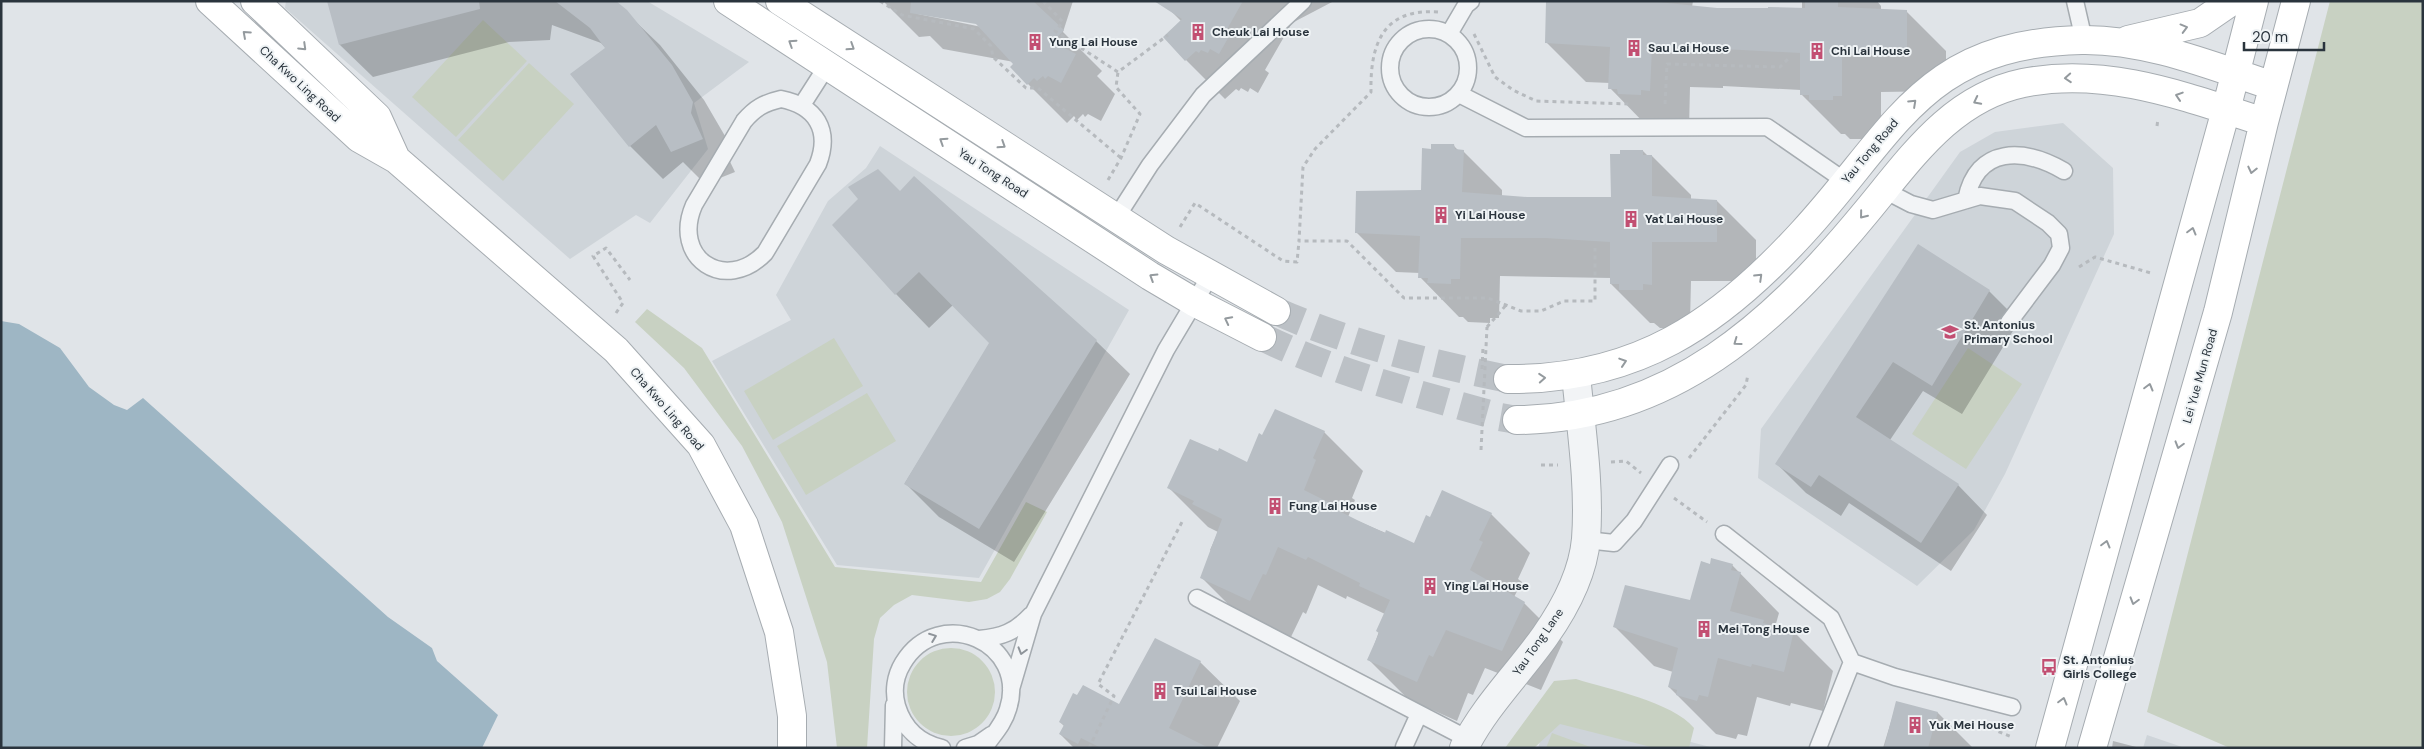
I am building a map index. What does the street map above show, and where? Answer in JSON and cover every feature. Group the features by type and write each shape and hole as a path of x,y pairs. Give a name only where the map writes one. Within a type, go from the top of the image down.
{"street":[{"name":"Cha Kwo Ling Road","path":"210,1 359,138 396,159 616,350 701,445 744,525 779,632 792,716 792,748"},
{"name":"Cha Kwo Ling Road","path":"255,1 377,117 396,159"},
{"name":"Yau Tong Road","path":"728,1 1150,276 1194,302 1262,337"},
{"path":"780,1 1116,218 1210,276 1276,311"},
{"path":"2119,42 2200,23 2232,1"},
{"path":"2050,748 2236,74 2254,1"},
{"name":"Lei Yue Mun Road","path":"2092,748 2218,312 2273,86 2296,1"},
{"name":"Yau Tong Road","path":"1508,379 1539,379 1576,375 1617,364 1657,349 1689,332 1727,306 1757,280 1804,231 1910,104 1943,78 1990,54 2019,46 2084,40 2119,42 2180,56 2273,86"},
{"path":"1517,420 1548,420 1580,416 1612,407 1660,390 1710,362 1743,338 1779,307 1814,272 1938,127 1958,111 1980,99 2022,83 2073,78 2114,80 2165,91 2264,122"},
{"name":"Yau Tong Lane","path":"1466,744 1545,636 1564,606 1578,570 1586,540 1585,475 1576,375"}],"lane":[{"path":"1116,218 1150,165 1203,95 1303,1"},
{"path":"1449,34 1470,1"},
{"path":"2075,1 2084,40"},
{"path":"1424,29 1437,30 1449,34 1462,49 1468,69 1465,82 1459,94 1449,102 1437,107 1424,107 1412,103 1401,96 1394,86 1390,74 1390,61 1394,49 1407,35 1424,29"},
{"path":"802,105 827,66"},
{"path":"1459,94 1526,128 1767,126 1845,182"},
{"path":"781,100 802,105 818,121 823,135 823,150 818,164 765,252 755,263 742,270 727,272 712,268 700,259 691,248 687,234 688,218 694,205 744,121 753,110 766,102 781,100"},
{"path":"1966,200 1969,187 1980,169 1999,156 2022,154 2046,161 2064,171"},
{"path":"1884,190 1912,204 1933,210 1980,196 2015,200 2048,222 2059,234 2061,248 2052,265 2009,322"},
{"path":"984,748 1008,711 1011,689 1033,614 1166,350 1210,276"},
{"path":"1586,540 1614,543 1634,521 1670,465"},
{"path":"1724,534 1831,618 1852,662 1895,677 2012,707"},
{"path":"1197,598 1419,714 1466,744"},
{"path":"979,639 1006,635 1019,628 1033,614"},
{"path":"894,748 894,694 899,669 909,653 924,640 942,633 961,633 979,639 995,651 1006,667 1011,689"},
{"path":"1818,748 1852,662"},
{"path":"894,694 901,717 907,726 924,741 942,748"},
{"path":"1404,747 1419,714"},
{"path":"965,748 978,744 996,730"}],"path":[{"path":"880,1 902,15 974,29 991,46 994,57 1026,88 1038,88 1121,158"},
{"path":"1043,1 1063,22 1056,31 1118,72"},
{"path":"1177,230 1196,203 1283,261 1297,262 1303,167 1314,149 1371,92 1371,68 1377,40 1396,20 1422,10 1441,12 1458,19 1477,36 1495,76 1514,90 1536,101 1639,104"},
{"path":"1104,187 1121,158 1140,114 1116,87 1118,72 1168,35"},
{"path":"1657,104 1667,104 1668,64 1780,67 1790,58"},
{"path":"1299,241 1347,241 1404,298 1472,297 1507,304 1521,311 1541,311 1564,301 1595,301 1596,248"},
{"path":"616,313 623,303 593,256 606,248 630,280"},
{"path":"2079,267 2095,257 2151,272"},
{"path":"1481,450 1487,326 1507,304"},
{"path":"1687,460 1746,385 1748,374"},
{"path":"1089,748 1114,696 1098,684 1183,520"}],"shaded area":[{"path":"286,1 647,1 749,62 694,103 708,149 650,223 636,215 570,259 285,8"},
{"name":"St. Antonius Primary School","path":"2063,123 2113,168 2114,234 2005,474 1974,530 1917,586 1758,478 1761,429 1960,152 1995,132"},
{"path":"880,146 1129,310 979,578 837,565 712,361 791,320 776,295 828,201 866,168"},
{"path":"1552,706 1714,748 1538,748"},
{"path":"2147,735 2185,748 2143,748"}],"green space":[{"path":"2330,1 2423,1 2423,748 2230,748 2147,712"},
{"path":"483,20 527,61 456,137 412,97"},
{"path":"529,63 574,104 503,181 458,140"},
{"path":"647,309 702,348 835,567 981,582 1026,502 1047,512 1010,579 1000,592 987,599 969,602 912,595 894,605 880,618 874,639 867,748 837,748 827,662 782,522 742,446 684,368 635,322"},
{"path":"834,338 863,386 773,440 744,391"},
{"path":"1968,348 2022,384 1966,469 1912,434"},
{"path":"867,393 896,441 806,495 777,446"},
{"path":"942,648 960,648 976,655 988,667 995,683 995,701 988,717 976,729 960,736 942,736 926,729 914,717 907,701 907,683 914,667 926,655"},
{"path":"1576,679 1622,692 1671,711 1694,728 1689,748 1655,748 1560,724 1534,748 1505,748 1554,681"},
{"path":"1552,733 1593,748 1546,748"}],"water":[{"path":"1,321 19,324 60,348 89,387 114,405 127,410 143,398 388,617 432,648 437,661 498,715 482,748 1,748"}],"building":[{"path":"327,1 479,1 480,9 339,45"},
{"path":"555,1 616,1 627,10 672,65 693,102 691,113 703,139 671,152 656,125 629,147 570,74 605,48 590,28"},
{"name":"Yung Lai House","path":"911,1 1033,1 1064,30 1053,42 1076,54 1061,83 1048,76 1045,79 1043,76 1037,81 1034,78 1027,85 1010,67 1013,64 976,24 910,13"},
{"name":"Cheuk Lai House","path":"1154,1 1243,1 1226,31 1231,33 1219,54 1210,49 1208,53 1201,50 1199,53 1196,51 1185,61 1163,37 1182,19"},
{"path":"1648,1 1717,8 1805,8 1805,1 1838,1 1838,7 1907,10 1907,52 1842,53 1842,96 1833,96 1833,100 1809,100 1809,95 1800,95 1800,53 1684,47 1684,49 1652,48 1650,91 1641,90 1641,95 1618,94 1617,89 1608,89 1610,47 1545,43 1546,2"},
{"path":"1431,144 1454,144 1455,149 1464,150 1462,192 1527,197 1611,197 1610,154 1620,154 1620,150 1643,150 1643,155 1652,155 1652,196 1717,200 1717,242 1652,242 1652,285 1643,284 1643,290 1619,290 1619,284 1610,284 1610,242 1545,238 1461,238 1460,279 1451,279 1451,284 1427,283 1428,278 1418,278 1420,236 1355,233 1356,191 1421,190 1422,148 1431,149"},
{"path":"878,169 900,191 914,176 1097,340 979,529 904,484 989,343 919,272 895,295 832,225 858,199 848,187"},
{"path":"1918,244 1990,290 1932,386 1893,362 1856,417 1959,484 1921,543 1819,475 1811,487 1775,464"},
{"path":"1275,409 1325,431 1313,458 1316,460 1304,490 1332,504 1331,507 1357,520 1385,533 1386,530 1414,543 1426,515 1430,517 1442,490 1492,513 1479,540 1483,542 1470,570 1525,602 1502,651 1446,630 1433,657 1429,655 1417,682 1367,660 1379,633 1376,631 1390,600 1359,586 1360,583 1308,557 1306,560 1278,547 1266,575 1263,574 1250,601 1200,578 1222,519 1192,504 1194,501 1167,488 1190,439 1218,451 1219,448 1247,462 1259,433 1262,435"},
{"name":"Mei Tong House","path":"1711,558 1733,564 1731,570 1741,572 1730,611 1764,620 1763,623 1794,631 1784,672 1752,664 1751,667 1718,658 1708,697 1699,695 1697,701 1676,695 1677,690 1668,687 1678,648 1613,627 1625,585 1690,600 1701,561 1710,564"},
{"name":"Tsui Lai House","path":"1155,638 1201,661 1169,728 1209,748 1101,748 1081,738 1078,744 1059,734 1064,725 1059,722 1073,693 1077,695 1083,685 1119,704"},
{"name":"Yuk Mei House","path":"1896,701 1938,712 1928,748 1884,748"}],"tunnel":[{"path":"1276,311 1361,343 1508,379"},
{"path":"1262,337 1349,373 1500,417 1517,420"}],"place":[{"name":"Cheuk Lai House","path":"1198,32"},
{"name":"Yung Lai House","path":"1035,42"},
{"name":"Sau Lai House","path":"1634,48"},
{"name":"Chi Lai House","path":"1817,51"},
{"name":"Yi Lai House","path":"1441,215"},
{"name":"Yat Lai House","path":"1631,219"},
{"name":"St. Antonius Primary School","path":"1950,332"},
{"name":"Fung Lai House","path":"1275,506"},
{"name":"Ying Lai House","path":"1430,586"},
{"name":"Mei Tong House","path":"1704,629"},
{"name":"St. Antonius Girls College","path":"2049,667"},
{"name":"Tsui Lai House","path":"1160,691"},
{"name":"Yuk Mei House","path":"1915,725"}]}
